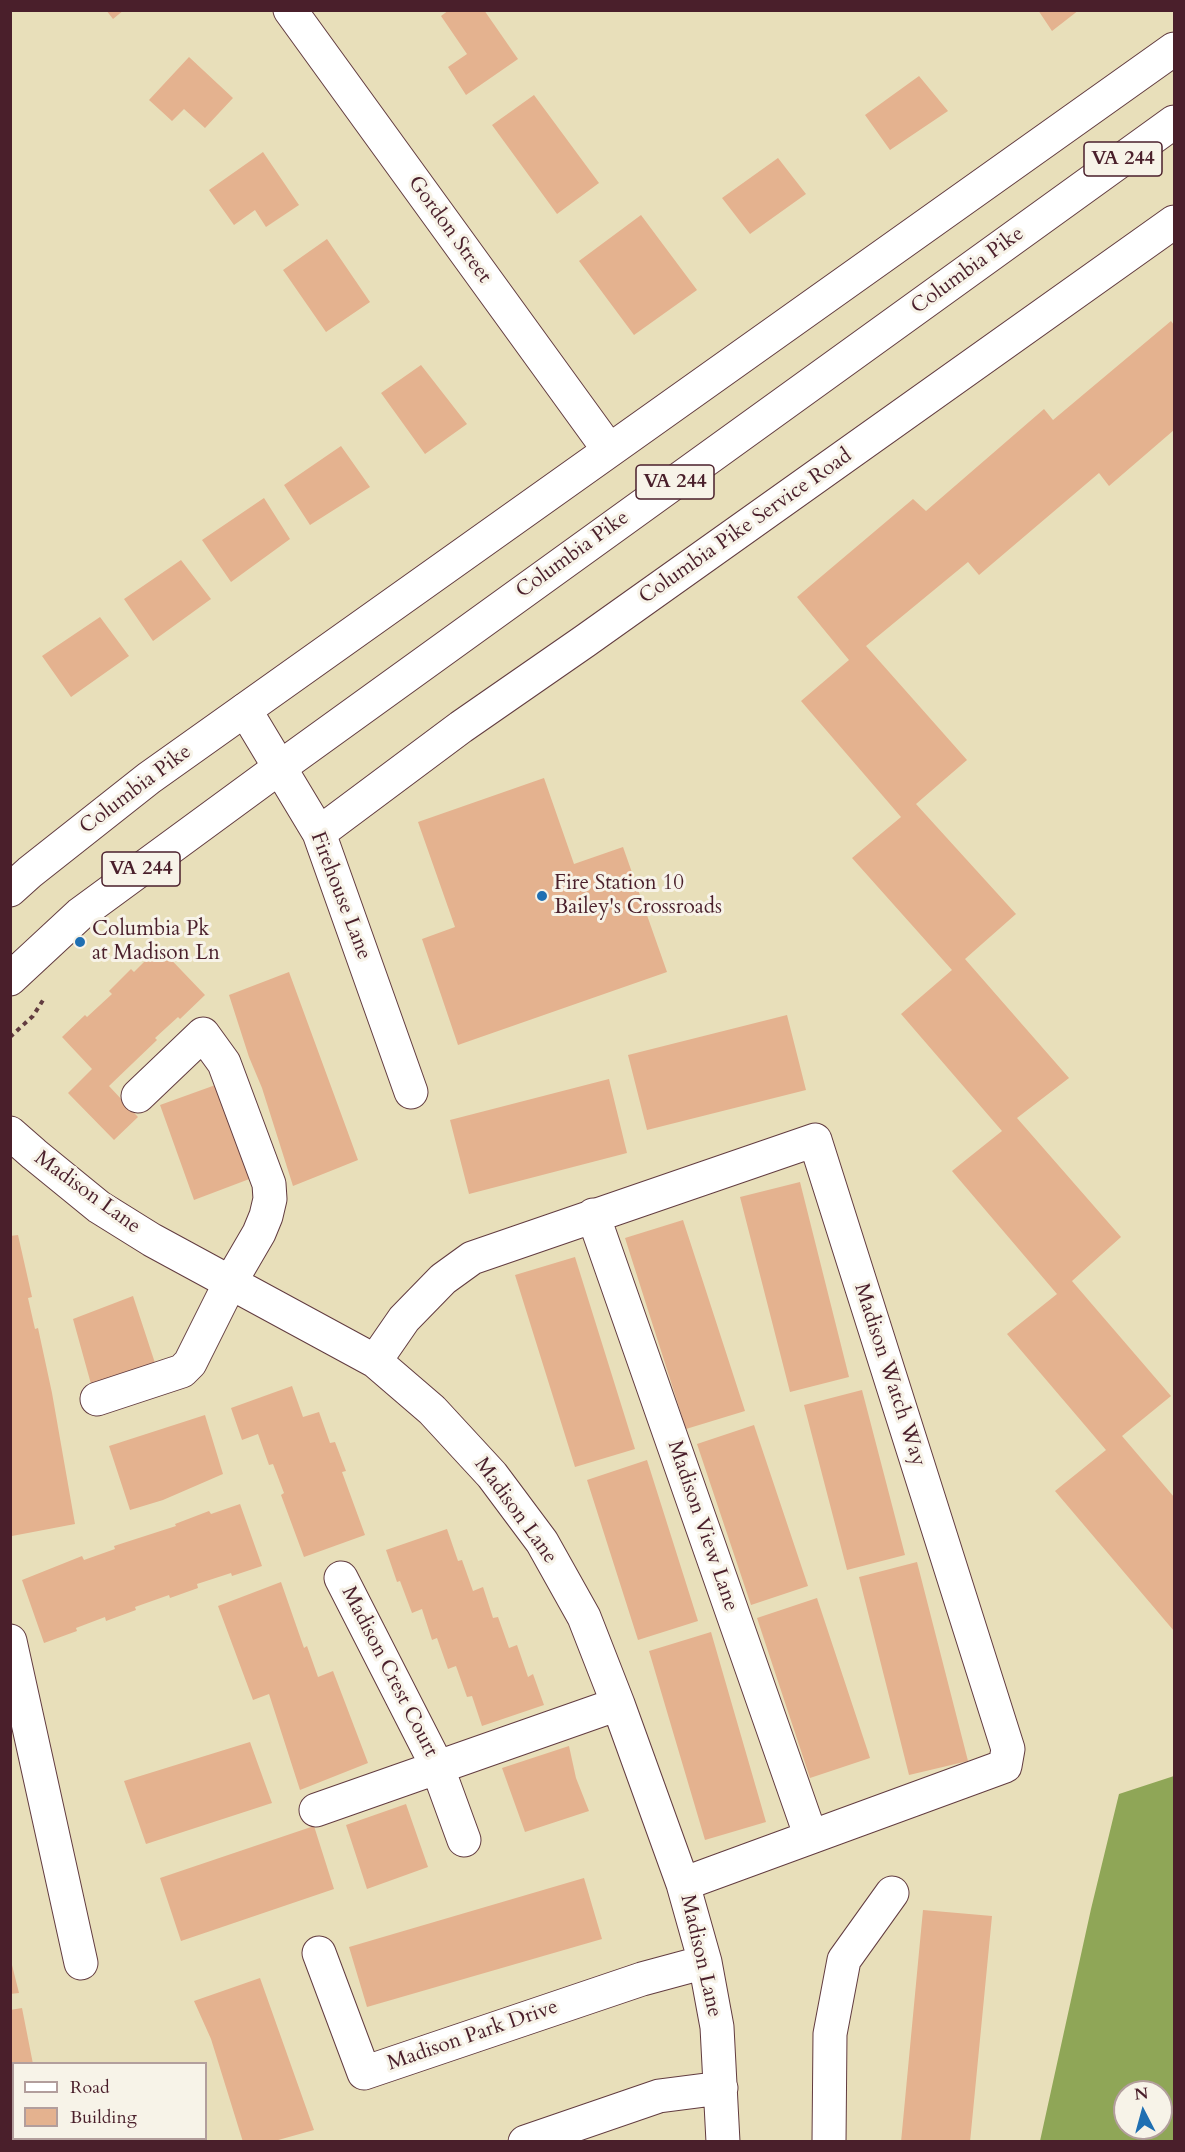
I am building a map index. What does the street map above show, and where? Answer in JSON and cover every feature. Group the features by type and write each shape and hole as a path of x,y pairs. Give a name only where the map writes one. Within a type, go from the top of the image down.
{"street":[{"name":"Gordon Street","path":"290,10 609,450"},
{"name":"Columbia Pike","path":"10,890 149,778 1174,49"},
{"name":"Columbia Pike","path":"10,979 80,914 1174,122"},
{"name":"Columbia Pike Service Road","path":"319,833 461,727 1174,222"},
{"name":"Firehouse Lane","path":"245,710 319,833 411,1092"},
{"path":"97,1399 182,1371 189,1363 231,1281 259,1233 270,1198 269,1184 224,1063 203,1034 138,1096"},
{"name":"Madison Lane","path":"10,1133 99,1207 152,1240 375,1361 432,1410 492,1475 542,1542 584,1617 683,1884 705,1962 717,2027 723,2142"},
{"name":"Madison Watch Way","path":"375,1361 404,1319 443,1279 472,1258 814,1140 1008,1749 1005,1766 683,1884"},
{"name":"Madison View Lane","path":"593,1215 811,1837"},
{"name":"Madison Crest Court","path":"341,1578 437,1766 464,1840"},
{"path":"10,1641 81,1963"},
{"path":"316,1810 618,1704"},
{"path":"829,2142 830,2034 844,1960 892,1893"},
{"name":"Madison Park Drive","path":"319,1953 364,2073 642,1979 705,1962"},
{"path":"525,2142 659,2096 721,2088"}],"green space":[{"path":"1174,1776 1174,2141 1040,2141 1119,1794"}],"building":[{"path":"106,10 124,10 113,19"},
{"path":"449,10 484,10 518,59 466,95 448,67 467,54 441,16"},
{"path":"1038,10 1079,10 1052,31"},
{"path":"189,57 233,98 205,128 184,109 172,121 149,100"},
{"path":"919,76 948,111 890,150 865,115"},
{"path":"534,95 599,183 557,214 492,125"},
{"path":"263,152 299,205 266,227 255,210 234,225 209,190"},
{"path":"778,158 806,194 750,234 722,198"},
{"path":"641,215 697,290 634,335 579,261"},
{"path":"327,239 370,302 326,332 283,270"},
{"path":"1171,321 1174,325 1174,430 1109,486 1099,473 979,575 968,562 866,646 967,760 916,804 1016,914 965,959 1069,1078 1017,1118 1121,1237 1072,1281 1171,1396 1122,1436 1174,1497 1174,1631 1055,1491 1106,1450 1007,1334 1057,1294 952,1171 1002,1131 901,1014 952,970 852,858 901,817 801,701 849,660 797,597 913,499 926,511 1044,409 1053,420"},
{"path":"421,365 467,424 425,454 381,393"},
{"path":"341,446 370,487 310,525 284,485"},
{"path":"264,498 290,539 231,582 202,540"},
{"path":"181,560 211,599 153,641 124,599"},
{"path":"100,617 129,656 71,697 42,656"},
{"name":"Fire Station 10 Bailey's Crossroads","path":"544,778 574,864 623,847 667,972 458,1045 422,939 455,927 418,822"},
{"path":"159,947 205,995 180,1019 178,1017 155,1038 157,1040 109,1086 138,1117 114,1140 68,1093 92,1069 62,1037 112,994 109,991 131,969 134,972"},
{"path":"289,972 358,1160 293,1186 229,995"},
{"path":"787,1015 806,1090 647,1130 628,1055"},
{"path":"609,1079 627,1153 469,1194 450,1120"},
{"path":"221,1083 252,1178 194,1200 160,1105"},
{"path":"800,1182 849,1377 790,1392 740,1197"},
{"path":"683,1220 745,1411 686,1429 625,1238"},
{"path":"18,1235 32,1297 28,1298 35,1329 38,1328 52,1393 75,1524 12,1536 10,1527 10,1236"},
{"path":"575,1257 635,1449 575,1467 515,1275"},
{"path":"133,1296 155,1363 91,1384 73,1319"},
{"path":"292,1386 303,1417 319,1412 330,1443 335,1442 346,1471 342,1472 365,1535 304,1557 281,1495 284,1493 273,1464 269,1465 258,1434 242,1440 231,1408"},
{"path":"862,1390 905,1555 847,1570 804,1405"},
{"path":"205,1415 223,1474 163,1500 130,1510 109,1446"},
{"path":"754,1425 808,1586 751,1605 697,1444"},
{"path":"647,1460 698,1621 638,1640 587,1480"},
{"path":"240,1504 262,1566 197,1584 198,1588 135,1607 136,1610 106,1621 105,1617 76,1628 77,1631 44,1643 22,1580 82,1556 84,1560 115,1549 114,1546 176,1526 175,1524 209,1511 211,1514"},
{"path":"447,1529 458,1561 462,1560 473,1591 483,1587 493,1618 498,1617 509,1648 517,1645 528,1677 533,1674 544,1705 482,1726 472,1696 467,1697 456,1666 448,1669 437,1638 432,1640 422,1609 412,1613 400,1581 397,1582 386,1550"},
{"path":"917,1562 968,1761 909,1775 859,1577"},
{"path":"281,1582 304,1648 307,1646 318,1677 333,1671 368,1763 300,1790 269,1694 253,1700 218,1606"},
{"path":"817,1598 870,1758 810,1778 757,1618"},
{"path":"711,1632 766,1822 705,1840 649,1651"},
{"path":"250,1742 272,1803 146,1844 124,1781"},
{"path":"569,1746 576,1778 589,1811 525,1832 502,1768"},
{"path":"406,1804 428,1867 367,1889 346,1825"},
{"path":"314,1826 334,1889 181,1941 160,1878"},
{"path":"584,1878 602,1939 367,2007 349,1947"},
{"path":"923,1910 992,1916 970,2142 901,2142"},
{"path":"10,1957 19,1993 10,1994"},
{"path":"260,1978 314,2130 271,2142 243,2142 211,2039 194,2001"},
{"path":"22,2008 33,2062 12,2062 12,2140 47,2140 48,2142 10,2142 10,2010"}],"place":[{"name":"Fire Station 10 Bailey's Crossroads","path":"542,896"},
{"name":"Columbia Pk at Madison Ln","path":"80,942"}]}
